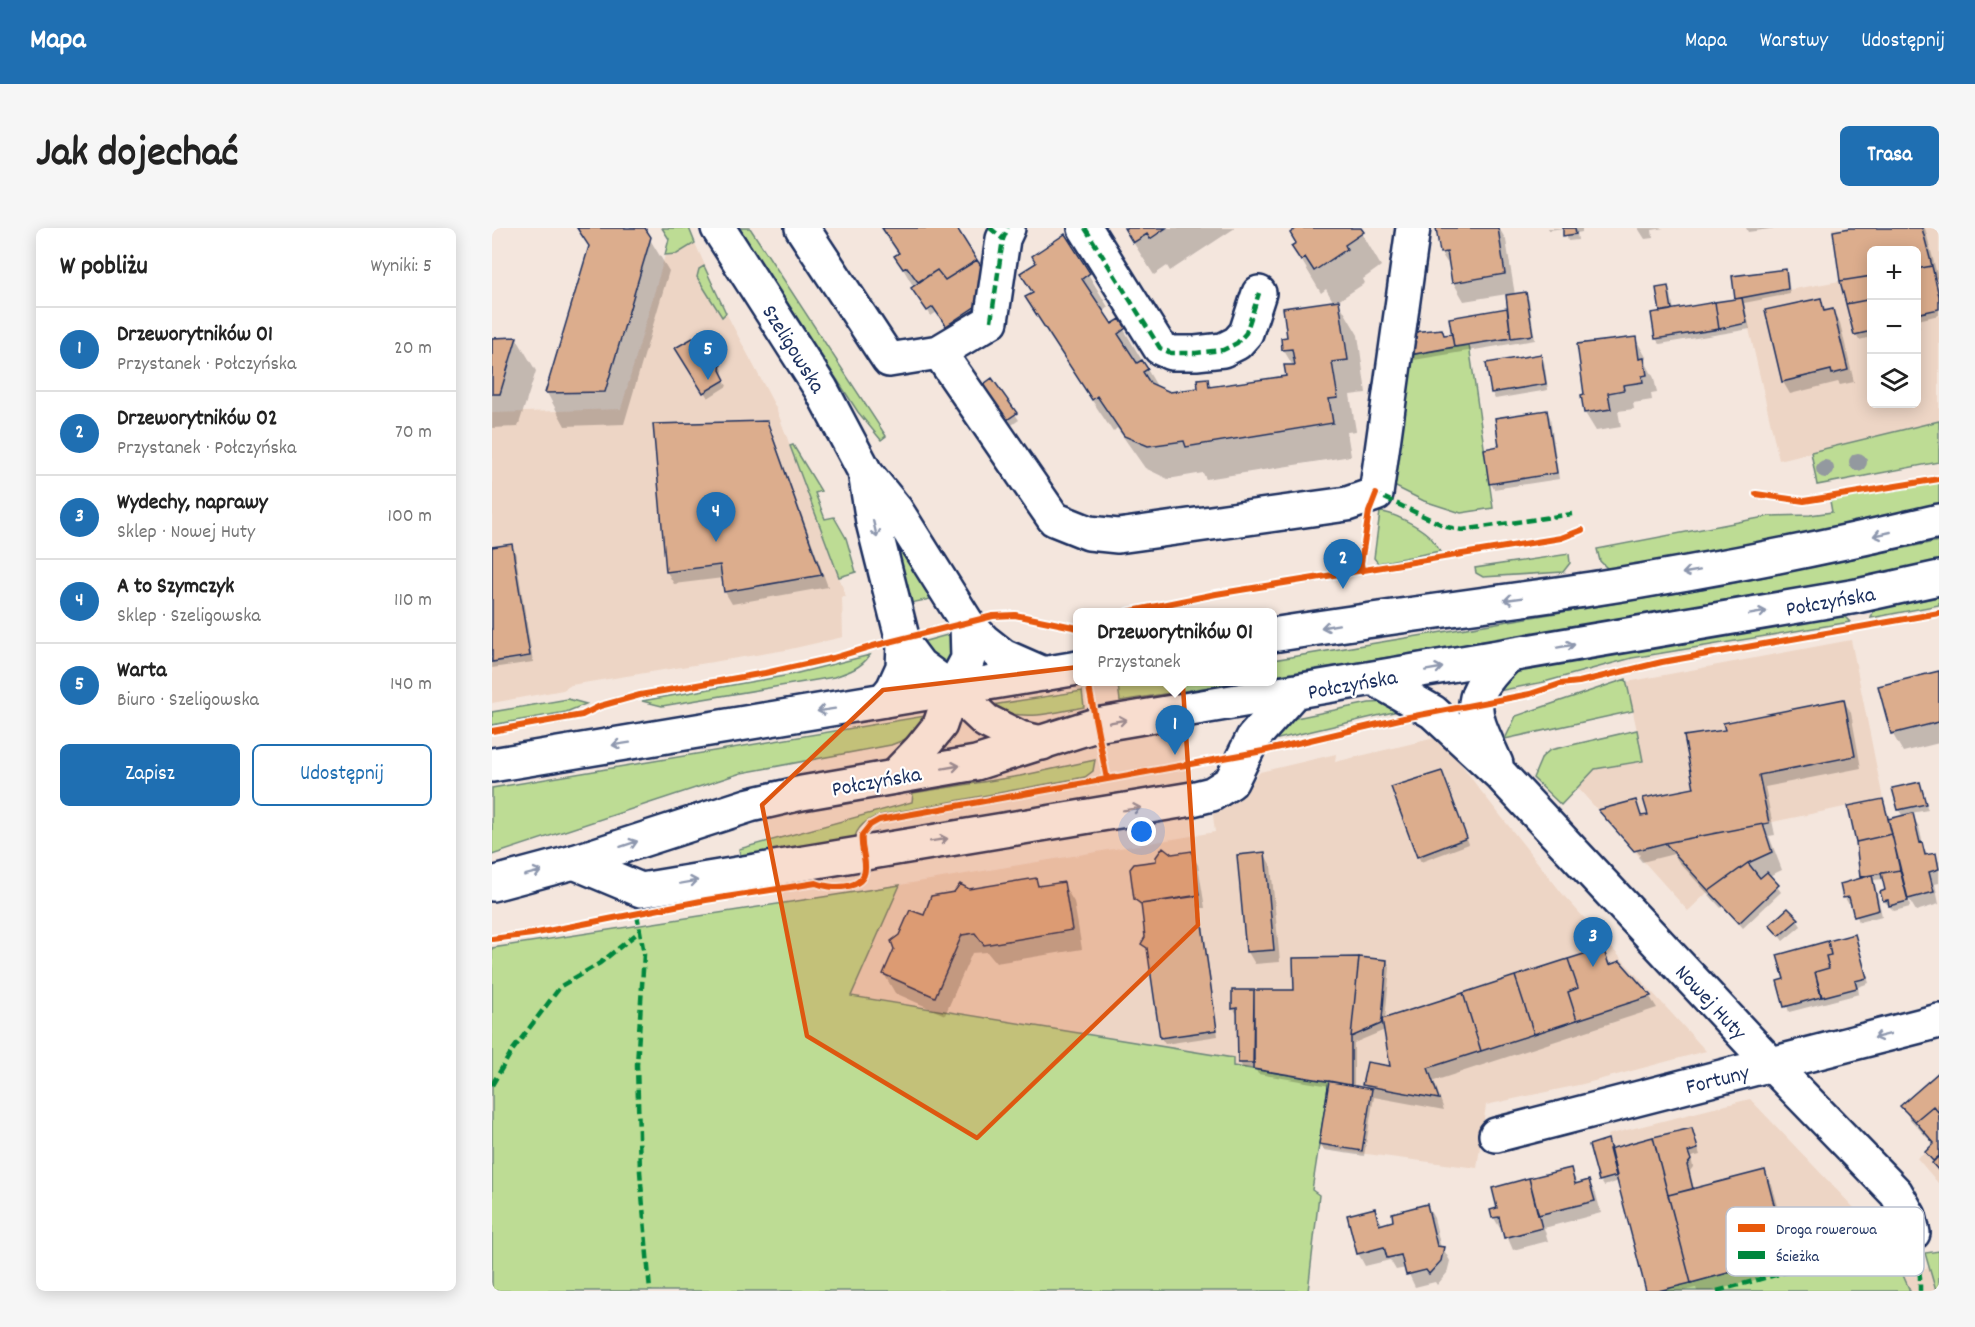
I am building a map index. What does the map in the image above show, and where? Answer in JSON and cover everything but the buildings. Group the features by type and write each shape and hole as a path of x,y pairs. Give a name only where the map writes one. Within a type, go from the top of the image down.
{"street":[{"name":"Szeligowska","path":"718,228 821,389 865,472 896,510 967,623 1003,656 1044,674"},
{"path":"802,228 889,360 939,352 991,321 1000,232"},
{"path":"1085,228 1160,348 1172,353 1223,350 1238,343 1246,333 1259,293"},
{"path":"939,352 1054,519 1073,528 1089,533 1118,536 1347,504 1376,494 1413,228"},
{"name":"Szeligowska","path":"865,472 873,522 904,645 903,667 893,689 884,700"},
{"path":"1277,634 1388,616 1592,589 1747,563 1939,521"},
{"name":"Połczyńska","path":"492,884 574,862 750,805 802,793 976,763 1116,721 1857,596 1939,579"},
{"path":"894,777 940,725 952,689 968,659 967,623"},
{"name":"Szeligowska","path":"904,645 919,665 952,689 986,721 1020,738 1042,742"},
{"name":"Nowej Huty","path":"1500,774 1475,718 1474,704 1489,674 1509,656"},
{"path":"492,765 1073,669"},
{"name":"Nowej Huty","path":"1375,679 1432,712 1500,774 1771,1064 1896,1193 1904,1207"},
{"path":"574,862 641,890 1212,794 1231,782 1253,738 1294,692"},
{"name":"Fortuny","path":"1496,1135 1939,1022"}],"highlighted area":[{"path":"1181,655 1198,925 977,1138 807,1036 762,805 883,690"}],"shaded area":[{"path":"1832,228 1939,228 1939,421 1779,460 1742,298 1840,281"},
{"path":"695,243 726,313 776,408 846,597 842,597 843,637 786,650 571,685 563,690 492,703 492,413 621,409 665,255 677,254"},
{"path":"1851,640 1883,799 1763,824 1772,852 1748,863 1709,891 1688,911 1577,787 1595,769 1643,761 1627,682"},
{"path":"1439,737 1565,897 1706,1051 1583,1084 1486,1105 1477,1168 1319,1148 1328,1081 1232,1066 1232,1058 850,996 900,885 1215,832 1212,808 1237,801 1260,772 1336,754 1335,762"},
{"path":"1750,1099 1853,1207 1726,1207 1726,1273 1658,1291 1646,1291 1607,1135"},
{"path":"1925,1152 1933,1160 1939,1156 1939,1184 1917,1158"},
{"path":"1939,1251 1939,1291 1841,1291 1896,1276 1924,1276 1924,1268 1929,1267 1925,1253"}],"green space":[{"path":"662,228 689,228 695,243 677,254 665,255 669,239"},
{"path":"739,228 750,228 886,436 881,440 858,412"},
{"path":"704,266 726,313 722,317 697,277 699,269"},
{"path":"1469,345 1493,508 1461,513 1424,501 1390,484 1409,355"},
{"path":"1939,421 1939,462 1817,485 1811,452"},
{"path":"793,445 821,491 815,493 825,519 834,517 846,538 856,572 839,577 790,446"},
{"path":"1939,482 1939,505 1879,520 1654,563 1608,569 1600,561 1597,549 1770,516 1832,512 1830,501"},
{"path":"1380,512 1398,517 1418,528 1430,537 1440,551 1378,563 1374,558"},
{"path":"887,521 940,597 911,603"},
{"path":"1939,541 1939,563 1803,589 1277,675 1277,659 1720,586"},
{"path":"1569,554 1570,563 1563,572 1483,577 1476,573 1475,568"},
{"path":"1939,597 1939,605 1871,618 1873,612 1878,609"},
{"path":"1845,617 1850,622 1632,658 1544,682 1488,693 1515,672"},
{"path":"958,632 958,640 949,662 939,665 922,642"},
{"path":"870,655 859,666 834,677 662,706 642,701 790,675"},
{"path":"1626,679 1633,711 1505,739 1516,716"},
{"path":"1118,686 1216,686 1120,701"},
{"path":"1082,691 1084,707 1049,714 1013,714 992,705"},
{"path":"568,699 586,704 566,712 492,725 492,712"},
{"path":"1392,702 1415,707 1265,742 1285,722 1296,718 1369,703"},
{"path":"931,715 914,734 891,745 741,773 492,855 492,788"},
{"path":"1637,730 1643,761 1595,769 1561,805 1533,778 1542,757 1550,750"},
{"path":"1095,760 1093,771 1085,777 880,815 863,824 854,842 741,860 739,849 912,802 913,793 1020,776"},
{"path":"900,885 851,996 1233,1058 1233,1066 1329,1081 1312,1190 1319,1195 1308,1291 492,1291 492,948"},
{"path":"1939,1251 1939,1291 1936,1291 1925,1253"},
{"path":"1726,1273 1726,1276 1903,1276 1910,1291 1658,1291"}],"marked path":[{"path":"990,228 1003,239"},
{"path":"991,321 1003,239 1008,228"},
{"path":"1085,228 1160,348 1171,353 1223,350 1237,343 1246,333 1259,293"},
{"path":"1375,498 1376,494 1447,527 1462,530 1572,514"},
{"path":"637,914 644,954 637,1065 640,1171 650,1291"},
{"path":"492,1085 512,1051 561,986 600,963 640,931"},
{"path":"1717,1291 1772,1276"},
{"path":"1920,1276 1920,1291"}],"cycle path":[{"path":"1756,494 1804,501 1939,479"},
{"path":"1362,571 1361,563 1369,512 1376,494"},
{"path":"1147,608 1216,594 1561,538 1582,530"},
{"path":"492,939 532,934 706,900 816,883 837,887 853,885 863,876 865,869 862,835 870,825 879,820 1263,751 1404,718 1530,694 1560,684 1579,682 1662,662 1939,613"},
{"path":"492,731 582,715 600,706 640,695 765,673 833,658 993,616 1015,615 1073,627"},
{"path":"1089,686 1107,779"}],"place":[{"name":"Warta","path":"708,380"},
{"name":"A to Szymczyk","path":"716,542"},
{"name":"Drzeworytników 02","path":"1343,589"},
{"name":"Drzeworytników 01","path":"1175,755"},
{"name":"Wydechy, naprawy","path":"1593,967"}]}
